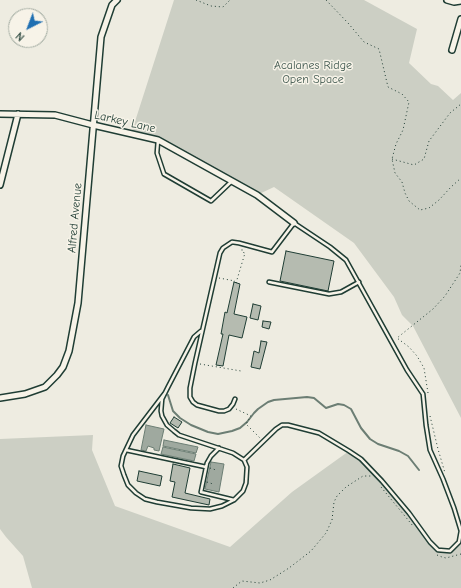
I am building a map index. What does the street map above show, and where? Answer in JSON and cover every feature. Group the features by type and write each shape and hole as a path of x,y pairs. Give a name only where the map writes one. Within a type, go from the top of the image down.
{"street":[{"name":"Alfred Avenue","path":"0,398 25,394 45,387 63,367 69,351 78,303 101,37 112,5 117,0"},
{"path":"447,0 454,2 461,1"},
{"path":"452,50 461,20"},
{"name":"Larkey Lane","path":"0,114 55,115 158,140 257,195 294,223"},
{"path":"0,184 18,114"}],"lane":[{"path":"158,140 157,153 164,174 211,201 232,181"},
{"path":"235,399 229,409 219,411 197,405 190,398 190,388 195,363 220,253 223,248 232,242 272,252 294,223 330,247 346,260 407,370 422,394 430,450 454,508 461,531 459,542 450,551 438,550 382,481 360,459 319,433 288,425 282,425 276,428 244,460"},
{"path":"269,282 329,294 341,292 359,282"},
{"path":"165,393 133,435 123,456 121,466 128,485 136,493 146,499 191,508 210,509 222,506 234,500 243,492 246,483 247,467 244,460 233,453 179,435 167,425 161,411 162,399 165,393 194,337 202,330"},
{"path":"219,448 207,463 201,492 234,500"},
{"path":"126,450 206,467"}],"path":[{"path":"196,0 211,6 223,7 230,0"},
{"path":"326,0 364,42 378,49 388,87 402,94 409,102 403,130 396,144 392,159 395,173 402,182 409,201 420,210 429,208 461,178"},
{"path":"392,159 414,165 424,159 429,141 450,113 461,104"},
{"path":"214,277 236,282 245,253 242,252 242,244"},
{"path":"428,394 424,368 417,356 397,338 433,309 445,296 460,273 461,265"},
{"path":"195,363 241,372"},
{"path":"231,407 251,416 246,424 263,441"},
{"path":"429,412 434,437 446,473"},
{"path":"206,467 216,470"},
{"path":"234,588 242,581 260,583 270,580 311,551 326,533 332,520 334,502 338,496 346,487 363,476 371,476 375,478"},
{"path":"203,482 213,484"},
{"path":"378,484 416,530"},
{"path":"436,554 446,558 461,554"}],"green space":[{"name":"Acalanes Ridge Open Space","path":"174,0 364,0 417,29 409,63 431,84 438,86 453,100 461,93 461,418 413,326 402,315 394,297 354,243 274,187 257,195 158,140 131,134"},
{"path":"93,435 92,450 115,506 230,547 292,492 349,451 361,459 409,513 430,542 438,550 450,551 459,542 461,531 461,588 32,588 23,556 0,529 0,439"}],"shaded area":[{"path":"146,425 164,429 159,451 148,446 146,451 141,450"},
{"path":"164,440 198,447 196,453 163,446"},
{"path":"163,447 196,454 194,461 161,454"},
{"path":"211,462 224,464 219,492 205,489"}],"building":[{"path":"286,251 334,261 328,291 280,281"},
{"path":"234,282 240,284 234,314 247,317 242,338 229,335 223,366 216,365 223,334 221,334 225,312 227,313"},
{"path":"253,304 261,306 258,320 250,318"},
{"path":"263,321 271,322 269,329 262,327"},
{"path":"261,341 267,342 260,369 251,367 254,351 259,353"},
{"path":"174,417 182,422 178,428 170,423"},
{"path":"173,464 190,468 185,493 210,499 209,505 172,497 175,482 170,481"},
{"path":"139,471 162,476 160,486 137,481"}],"waterway":[{"path":"168,395 173,411 180,418 191,425 208,432 218,434 240,428 258,409 274,400 307,397 314,398 326,408 338,404 344,405 351,409 361,428 370,439 378,444 399,451 408,456 419,470"}]}
